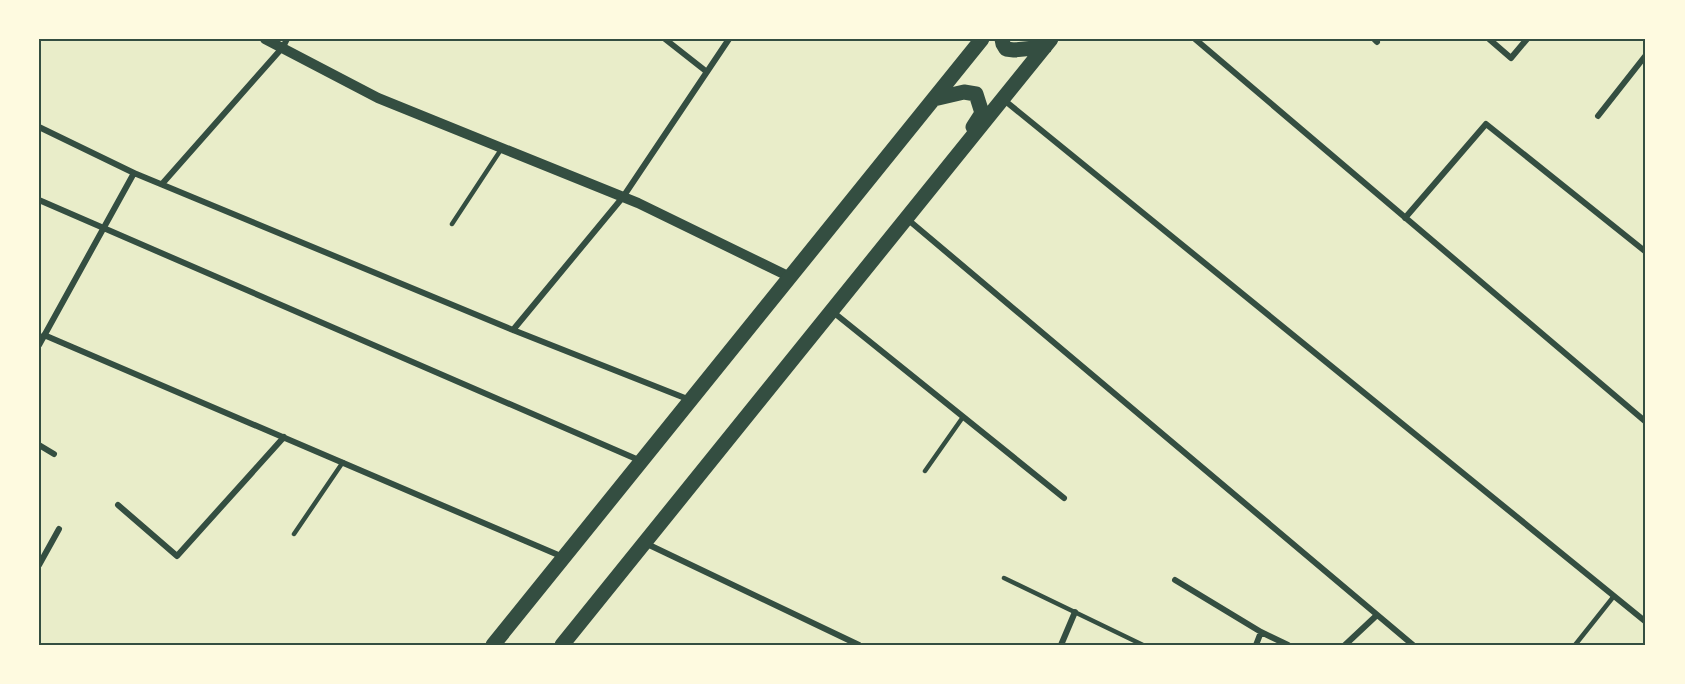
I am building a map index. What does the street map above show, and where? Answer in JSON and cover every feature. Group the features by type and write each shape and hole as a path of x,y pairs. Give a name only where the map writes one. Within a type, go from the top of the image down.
{"main road":[{"path":"493,645 982,39"},
{"path":"1002,39 1006,49 1014,50 1048,43"},
{"path":"562,645 1048,43"},
{"path":"934,99 964,92 976,94 982,113 962,143 957,156"}],"street":[{"path":"265,39 285,43 378,98 623,197 790,277"},
{"path":"665,39 707,72"},
{"path":"513,330 623,197 729,39"},
{"path":"1195,39 1646,422"},
{"path":"1489,39 1510,58 1527,39"},
{"path":"162,184 285,43"},
{"path":"1598,116 1646,55"},
{"path":"1003,99 1646,622"},
{"path":"1405,218 1486,124 1646,252"},
{"path":"39,128 134,173 690,401"},
{"path":"39,345 134,173"},
{"path":"39,200 641,461"},
{"path":"906,219 1413,645"},
{"path":"832,311 1064,498"},
{"path":"44,335 564,557"},
{"path":"118,506 177,556 284,437"},
{"path":"39,444 54,454"},
{"path":"39,565 59,528"},
{"path":"645,543 859,645"},
{"path":"1175,579 1261,632 1288,645"},
{"path":"1060,645 1075,612"},
{"path":"1345,645 1377,615"},
{"path":"1256,645 1261,632"}],"lane":[{"path":"452,224 502,148"},
{"path":"925,471 963,417"},
{"path":"294,534 343,462"},
{"path":"1004,578 1143,645"},
{"path":"1575,645 1614,596"}]}
